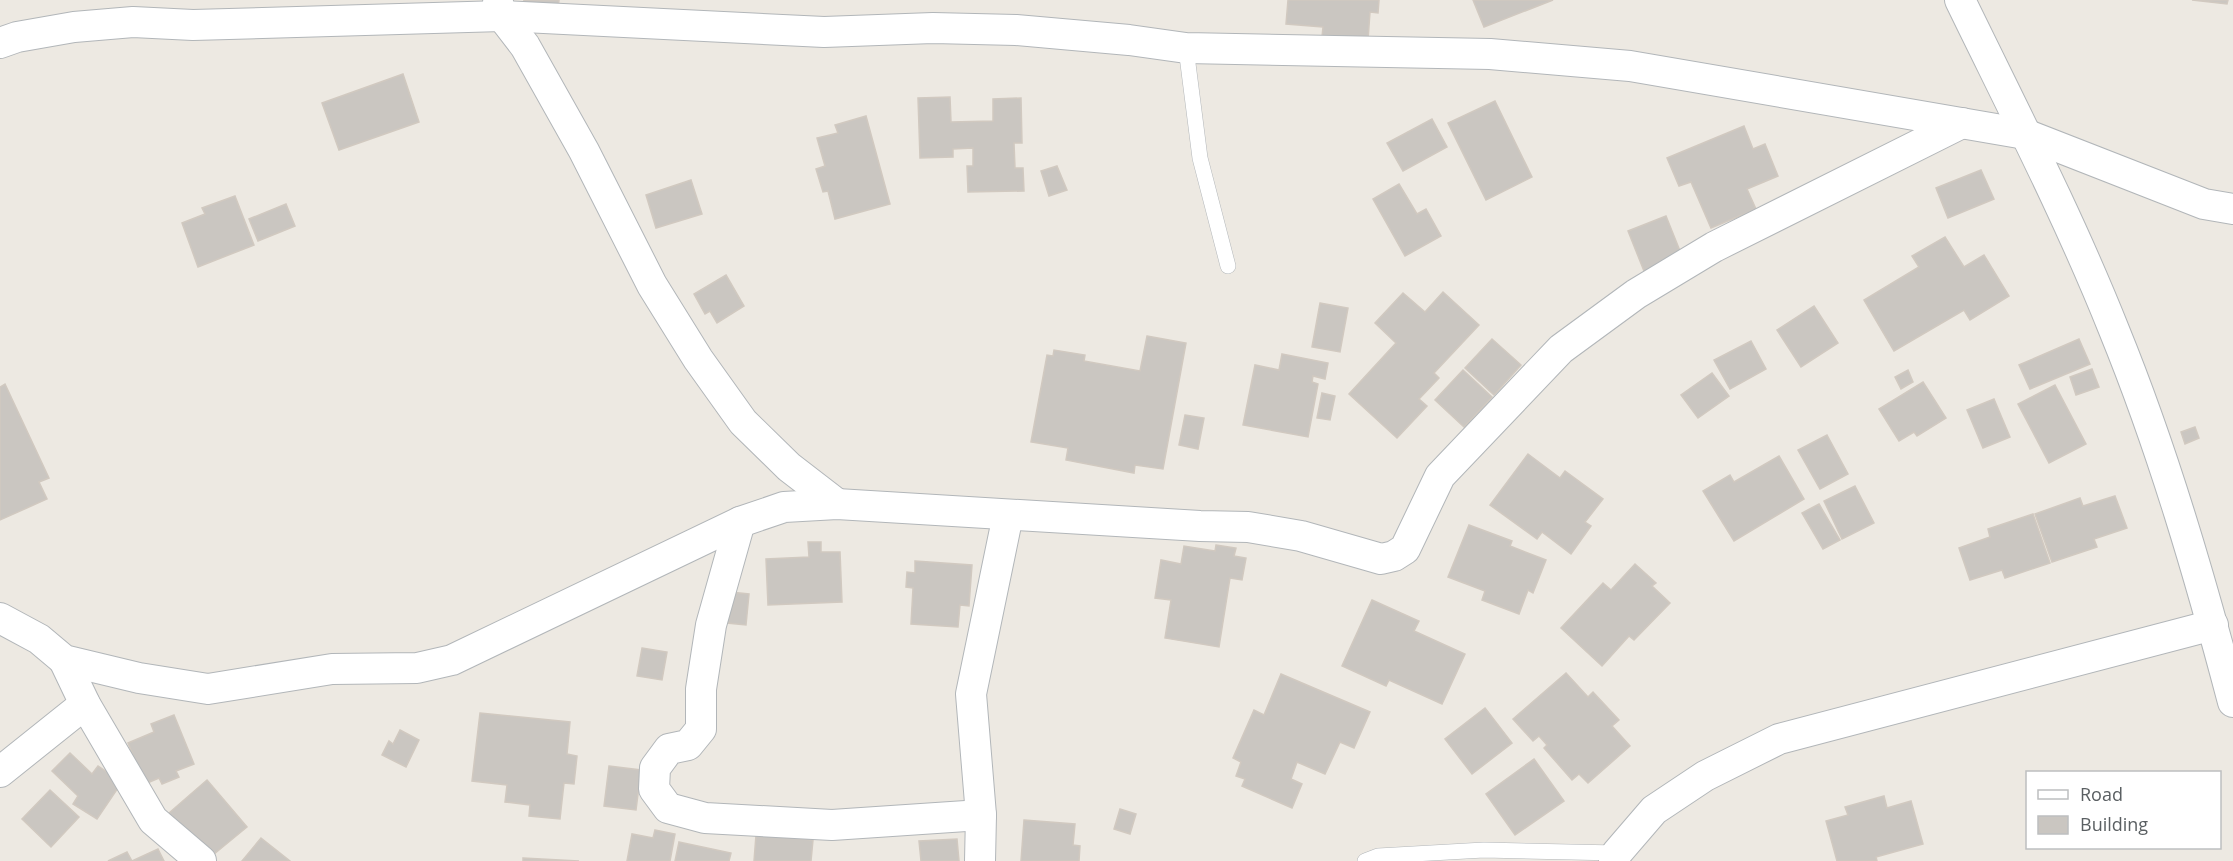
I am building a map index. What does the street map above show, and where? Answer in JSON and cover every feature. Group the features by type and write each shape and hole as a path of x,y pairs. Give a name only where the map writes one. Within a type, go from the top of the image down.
{"street":[{"path":"1960,0 2068,223 2114,330 2156,443 2213,625 2233,702"},
{"path":"0,43 17,37 74,27 130,11 193,25 500,8 824,32 933,28 1016,30 1129,40 1186,48 1490,54 1629,66 2025,134 2204,204 2233,209"},
{"path":"500,8 525,46 584,151 652,285 698,359 743,422 789,467 837,504"},
{"path":"64,660 139,678 208,688 332,669 417,668 452,660 740,522 784,507 837,504 1248,527 1301,536 1382,559 1394,556 1405,549 1440,476 1561,349 1636,294 1714,247 1962,123"},
{"path":"980,861 981,815 971,694 1008,515"},
{"path":"740,522 711,625 701,689 701,729 688,746 669,749 655,768 654,789 668,808 705,818 832,825 981,815"},
{"path":"0,618 39,639 64,660 85,704 153,820 201,861"},
{"path":"1615,857 1654,810 1705,776 1779,739 2213,625"},
{"path":"0,772 85,704"}],"lane":[{"path":"1186,48 1200,158 1228,266"},
{"path":"1365,861 1378,856 1485,850 1615,857"}],"building":[{"path":"524,0 559,0 558,8 523,5"},
{"path":"1288,0 1379,0 1378,13 1370,12 1368,40 1322,37 1323,27 1286,24"},
{"path":"1473,0 1553,0 1484,27"},
{"path":"2192,0 2228,0 2227,4"},
{"path":"403,74 419,122 339,150 322,103"},
{"path":"950,97 951,122 993,121 993,99 1021,98 1022,143 1014,143 1015,168 1023,168 1024,191 968,192 967,166 973,166 973,148 953,149 953,157 920,158 918,98"},
{"path":"1495,101 1532,177 1486,200 1448,123"},
{"path":"866,116 890,204 835,219 828,191 823,192 816,169 825,166 817,138 838,133 835,125"},
{"path":"1432,119 1447,147 1403,171 1387,143"},
{"path":"1744,126 1753,149 1765,144 1778,176 1747,189 1756,209 1711,228 1691,182 1679,186 1667,158"},
{"path":"1057,166 1067,190 1049,196 1041,171"},
{"path":"1981,170 1994,199 1948,218 1936,188"},
{"path":"691,180 702,214 656,228 646,195"},
{"path":"1399,184 1417,214 1426,209 1441,236 1405,256 1373,199"},
{"path":"235,196 254,245 198,267 182,223 205,214 202,208"},
{"path":"286,204 295,226 258,241 249,219"},
{"path":"1666,216 1684,261 1646,276 1628,231"},
{"path":"1945,237 1964,267 1984,255 2009,296 1970,320 1964,310 1894,351 1864,300 1919,267 1912,256"},
{"path":"726,275 744,306 717,323 710,311 705,314 694,294"},
{"path":"1443,292 1479,325 1434,373 1439,378 1419,399 1427,406 1397,438 1349,394 1396,343 1375,323 1403,293 1425,312"},
{"path":"1320,303 1348,308 1340,352 1312,347"},
{"path":"1814,306 1838,343 1801,367 1777,330"},
{"path":"1147,336 1186,343 1163,469 1135,465 1134,473 1066,460 1068,448 1031,442 1047,355 1053,356 1054,350 1085,355 1084,361 1140,371"},
{"path":"1492,339 1521,365 1494,395 1465,368"},
{"path":"2079,339 2090,364 2030,389 2019,365"},
{"path":"1751,341 1766,369 1730,389 1714,360"},
{"path":"1282,354 1328,363 1325,379 1313,376 1312,382 1318,384 1308,437 1243,425 1255,365 1279,370"},
{"path":"2092,369 2099,387 2076,395 2070,377"},
{"path":"1463,370 1492,397 1464,427 1435,400"},
{"path":"1908,370 1913,382 1901,389 1895,377"},
{"path":"1712,373 1729,396 1698,418 1681,395"},
{"path":"1923,382 1946,418 1917,436 1914,432 1899,441 1879,409"},
{"path":"5,384 49,478 39,482 47,499 0,520 0,387"},
{"path":"2055,385 2086,444 2049,463 2018,404"},
{"path":"1322,393 1335,396 1330,420 1317,418"},
{"path":"1994,399 2010,437 1983,448 1967,410"},
{"path":"1185,415 1204,418 1198,449 1179,445"},
{"path":"2195,427 2199,438 2185,444 2181,432"},
{"path":"1827,435 1848,474 1820,489 1798,450"},
{"path":"1528,454 1560,478 1565,471 1603,499 1585,522 1591,526 1571,554 1542,532 1537,539 1490,505"},
{"path":"1779,456 1804,499 1734,541 1703,491 1730,475 1734,482"},
{"path":"1855,486 1874,523 1842,539 1824,501"},
{"path":"2115,496 2127,528 2094,539 2097,547 2052,562 2035,514 2080,498 2083,506"},
{"path":"1819,504 1840,540 1823,549 1802,513"},
{"path":"2033,514 2050,563 2005,578 2002,570 1970,580 1959,548 1990,537 1988,529"},
{"path":"1469,525 1512,541 1510,546 1546,560 1533,593 1528,590 1519,614 1482,600 1485,591 1448,577"},
{"path":"808,542 821,542 821,552 840,552 842,602 768,605 766,559 809,557"},
{"path":"1216,545 1236,548 1234,556 1246,558 1242,580 1230,578 1219,647 1165,638 1171,600 1155,598 1161,560 1181,564 1184,546 1215,551"},
{"path":"915,561 972,565 969,606 960,605 958,627 911,624 913,588 906,587 907,572 915,573"},
{"path":"1635,564 1656,583 1652,586 1670,603 1634,640 1629,636 1602,666 1561,628 1603,583 1611,590"},
{"path":"730,592 749,594 746,625 727,623"},
{"path":"1372,600 1419,621 1414,631 1465,654 1442,704 1389,680 1386,686 1342,666"},
{"path":"642,648 667,652 662,680 637,676"},
{"path":"1566,673 1588,697 1593,692 1619,720 1612,726 1630,746 1588,783 1579,774 1572,780 1544,748 1547,745 1539,736 1533,741 1513,719"},
{"path":"1281,674 1370,712 1354,748 1340,742 1325,774 1297,762 1291,779 1302,784 1292,808 1242,786 1245,779 1236,776 1241,762 1233,758 1254,710 1264,715"},
{"path":"1485,708 1512,743 1472,774 1445,739"},
{"path":"480,713 570,722 567,754 577,756 574,784 564,783 560,819 529,816 530,805 505,802 507,785 472,781"},
{"path":"174,715 194,764 176,771 179,777 162,784 159,778 145,784 128,743 154,732 151,724"},
{"path":"400,730 419,740 406,767 382,755 389,741 393,744"},
{"path":"70,753 92,774 98,766 122,782 97,819 73,804 78,796 52,771"},
{"path":"1534,759 1564,801 1515,835 1486,794"},
{"path":"609,766 641,770 636,810 604,806"},
{"path":"207,780 247,827 208,859 169,813"},
{"path":"50,790 79,817 51,847 22,819"},
{"path":"1884,796 1887,808 1911,801 1923,844 1876,857 1877,861 1837,861 1826,821 1848,815 1845,807"},
{"path":"1120,809 1136,814 1130,834 1114,829"},
{"path":"1024,820 1075,824 1073,845 1080,846 1079,861 1021,861"},
{"path":"655,830 675,834 670,861 627,861 632,834 653,838"},
{"path":"756,835 813,840 811,861 754,861"},
{"path":"261,838 290,861 242,861"},
{"path":"957,839 959,861 921,861 919,841"},
{"path":"679,842 731,853 729,861 675,861"},
{"path":"158,849 164,861 132,861"},
{"path":"127,852 132,861 108,861"},
{"path":"523,858 579,861 523,861"}]}
